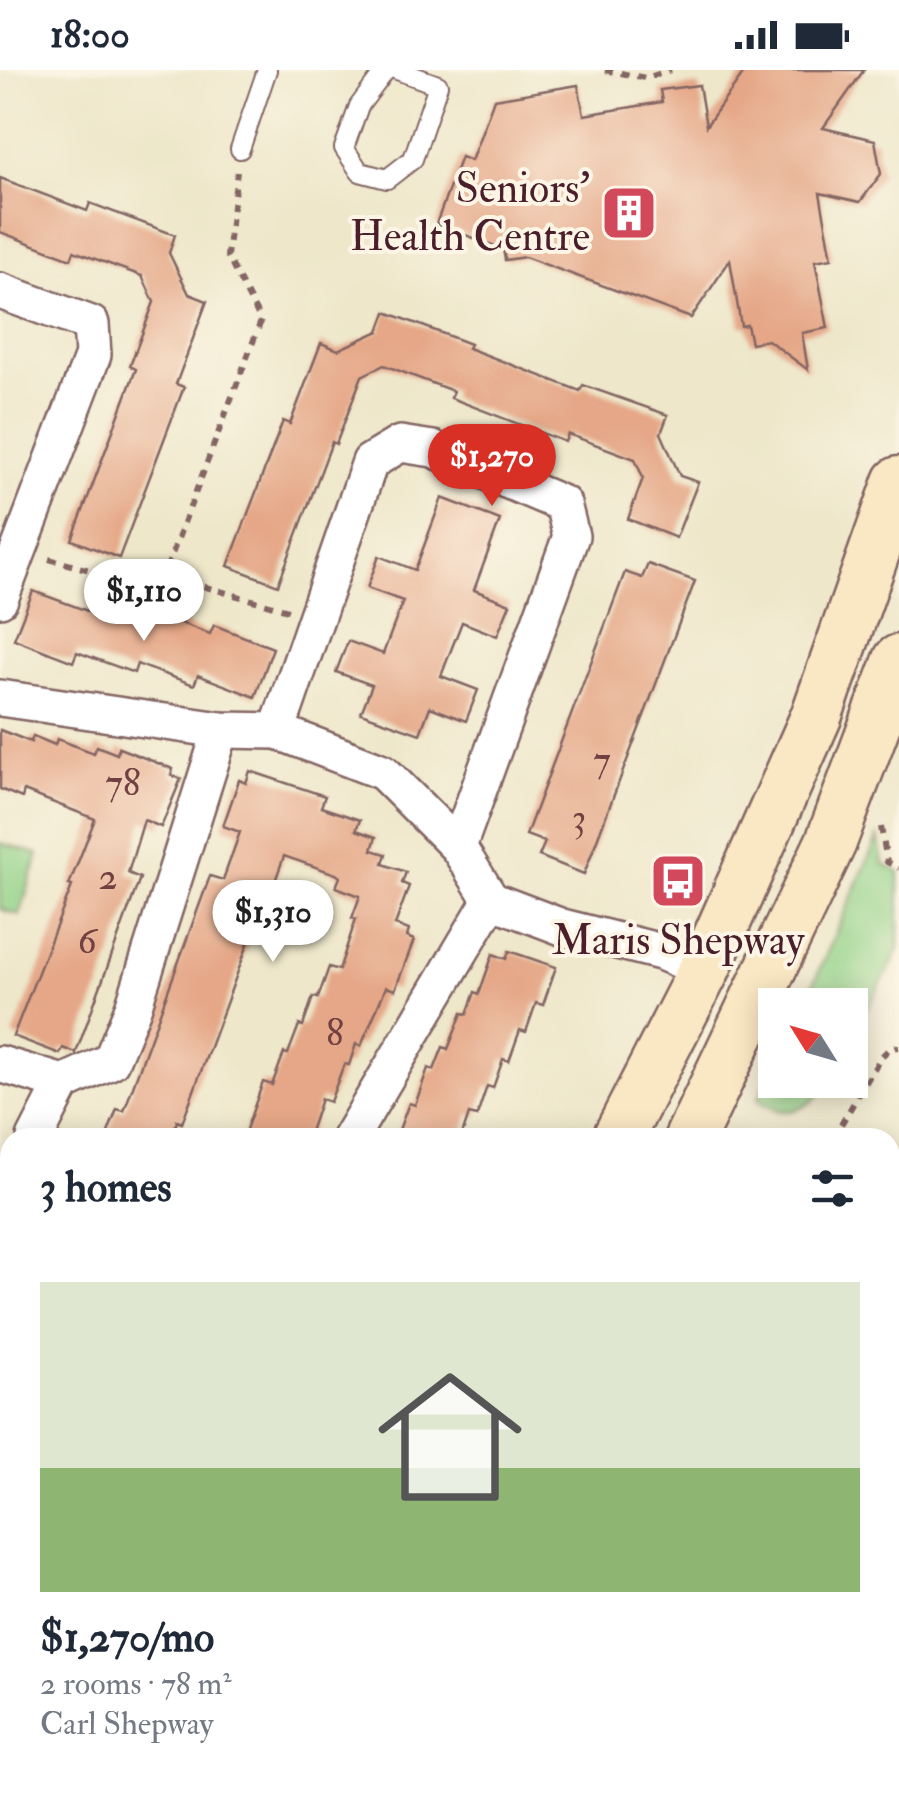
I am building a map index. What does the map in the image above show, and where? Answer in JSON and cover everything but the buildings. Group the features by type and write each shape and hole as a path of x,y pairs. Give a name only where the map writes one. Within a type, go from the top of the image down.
{"main road":[{"path":"623,1128 704,970 816,717 899,482"},
{"path":"695,1128 832,842 899,660"}],"street":[{"path":"0,292 91,324 93,354 0,600"},
{"path":"277,730 370,462 400,444 434,449 563,504 570,536 458,847"},
{"path":"0,698 222,730 277,730 383,772 458,847 491,900 562,927 662,952 704,970"},
{"path":"41,1128 63,1083 110,1061 133,1008 222,730"},
{"path":"356,1128 491,900"},
{"path":"0,1064 63,1083"}],"lane":[{"path":"240,149 267,70"},
{"path":"386,70 359,106 344,148 360,172 387,179 413,159 438,85 397,70"}],"path":[{"path":"605,70 646,78 671,70"},
{"path":"161,583 261,321 227,256 240,149"},
{"path":"19,550 149,586 177,579 316,618"},
{"path":"880,821 888,862 899,868"},
{"path":"839,1128 881,1057 890,1048 899,1047"}],"green space":[{"path":"878,837 883,864 899,872 899,950 868,1008 868,988 811,988"},
{"path":"0,843 38,854 20,915 0,909"},
{"path":"758,1098 815,1098 789,1111"}],"place":[{"name":"Seniors' Health Centre","path":"629,213"},
{"name":"Maris Shepway","path":"678,881"}]}
